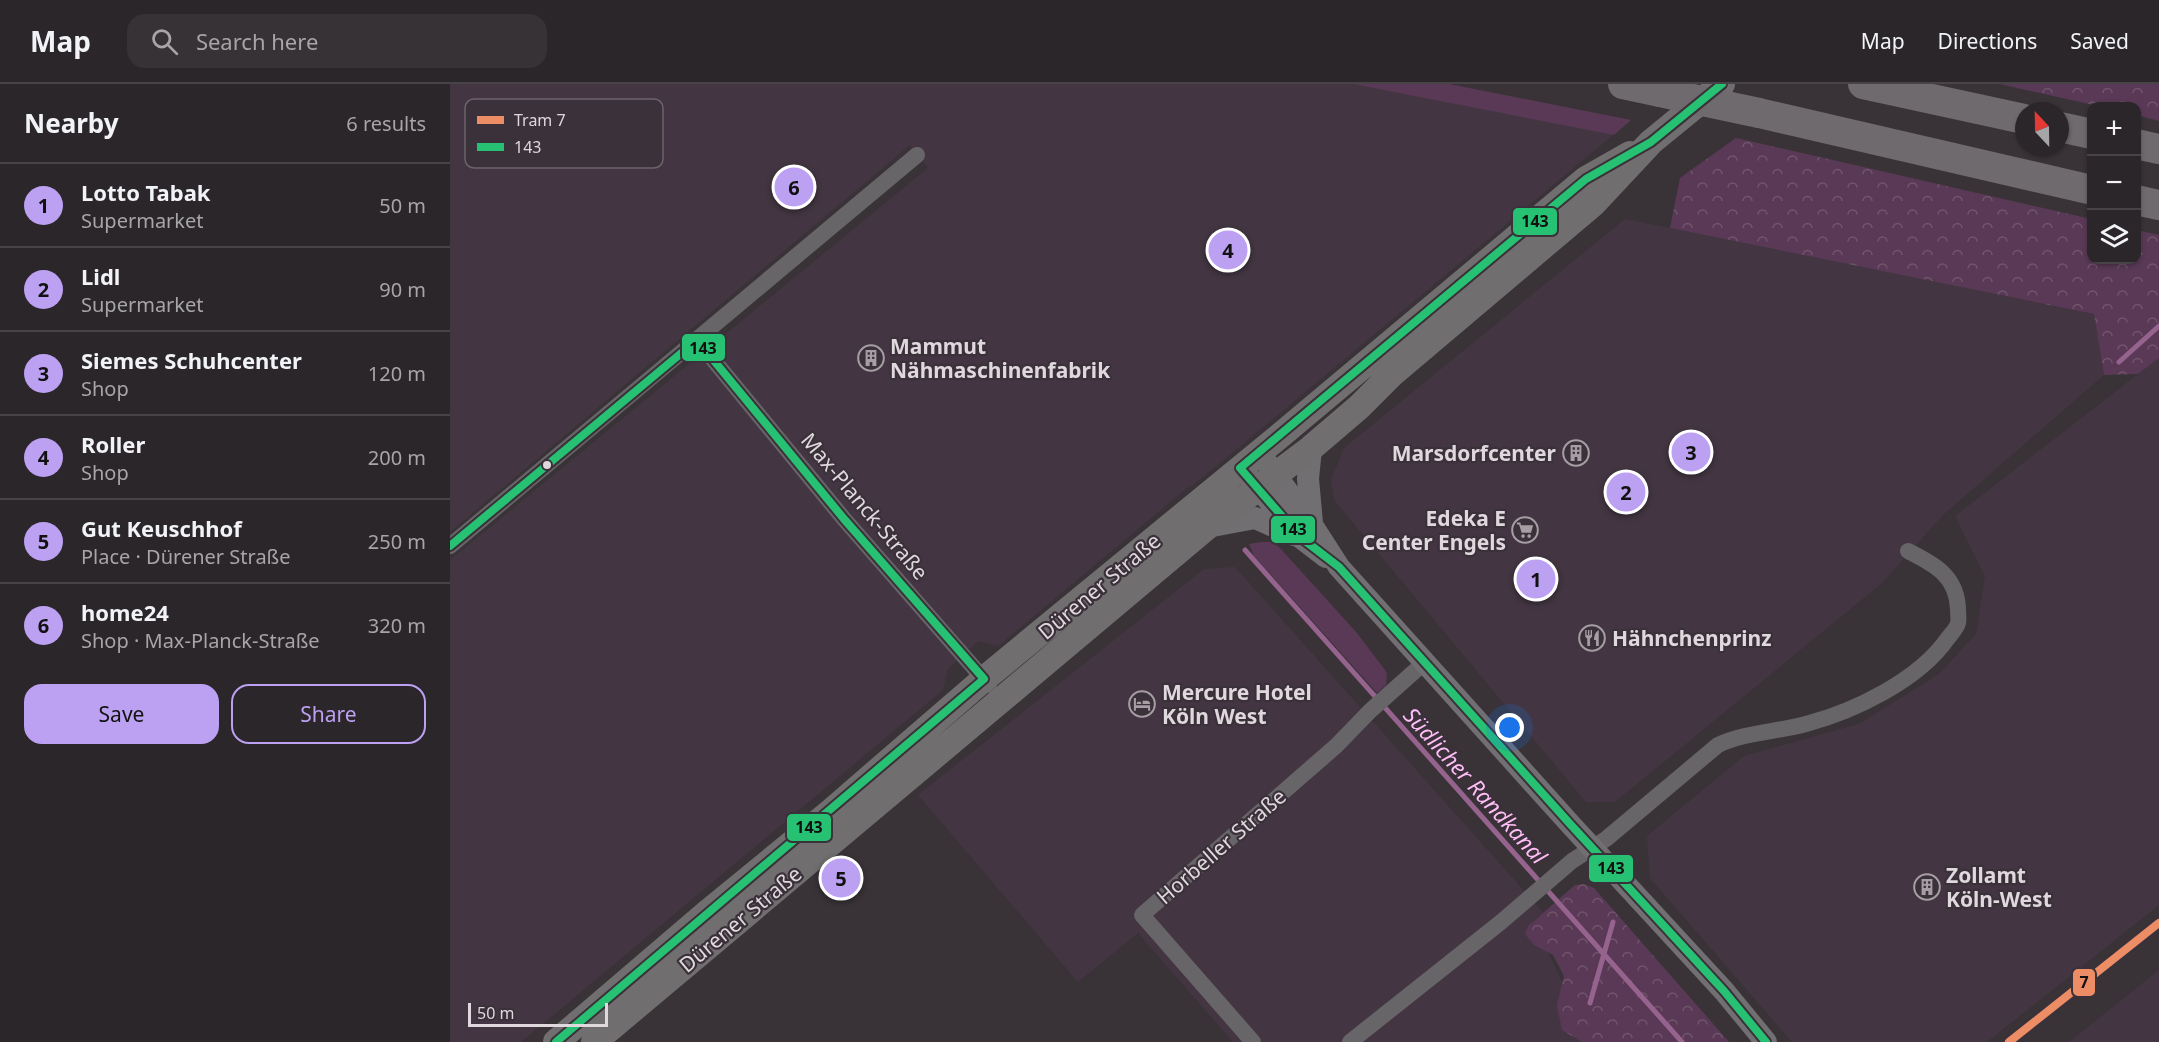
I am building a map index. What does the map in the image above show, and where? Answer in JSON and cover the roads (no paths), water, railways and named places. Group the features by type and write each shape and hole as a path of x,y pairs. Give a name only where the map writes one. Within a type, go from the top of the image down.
{"highway":[{"path":"1623,84 2087,189"},
{"path":"1863,84 2015,117"},
{"path":"2069,129 2087,133"},
{"path":"2141,145 2159,149"},
{"path":"2141,201 2159,205"}],"main road":[{"name":"Dürener Straße","path":"594,1042 1207,527 1311,448 1359,407 1392,374 1593,204 1651,142 1722,84"},
{"name":"Dürener Straße","path":"556,1042 829,813 984,679 1586,179 1651,142"},
{"path":"1306,531 1311,448"},
{"path":"1249,460 1306,531 1724,991 1766,1042"},
{"path":"1207,527 1255,518 1306,531"}],"street":[{"path":"450,546 917,155"},
{"name":"Max-Planck-Straße","path":"697,340 839,512 1002,699"},
{"path":"1350,1042 1718,745 1733,738 1807,724 1857,706 1915,673 1942,647 1958,623 1958,598 1949,579 1935,565 1908,551"},
{"name":"Horbeller Straße","path":"1253,1042 1142,915 1335,746 1388,694 1425,662"}],"waterway":[{"path":"2119,362 2159,326"},
{"name":"Südlicher Randkanal","path":"1245,550 1682,1042"},
{"path":"1590,1003 1613,922"}],"tram line":[{"name":"7","path":"2009,1042 2159,923"}],"place":[{"name":"home24","path":"794,187"},
{"name":"Roller","path":"1228,250"},
{"name":"Mammut Nähmaschinenfabrik","path":"871,358"},
{"name":"Siemes Schuhcenter","path":"1691,452"},
{"name":"Marsdorfcenter","path":"1576,453"},
{"name":"Lidl","path":"1626,492"},
{"name":"Edeka E Center Engels","path":"1525,530"},
{"name":"Lotto Tabak","path":"1536,579"},
{"name":"Hähnchenprinz","path":"1592,638"},
{"name":"Mercure Hotel Köln West","path":"1142,704"},
{"name":"Gut Keuschhof","path":"841,878"},
{"name":"Zollamt Köln-West","path":"1927,887"}]}
